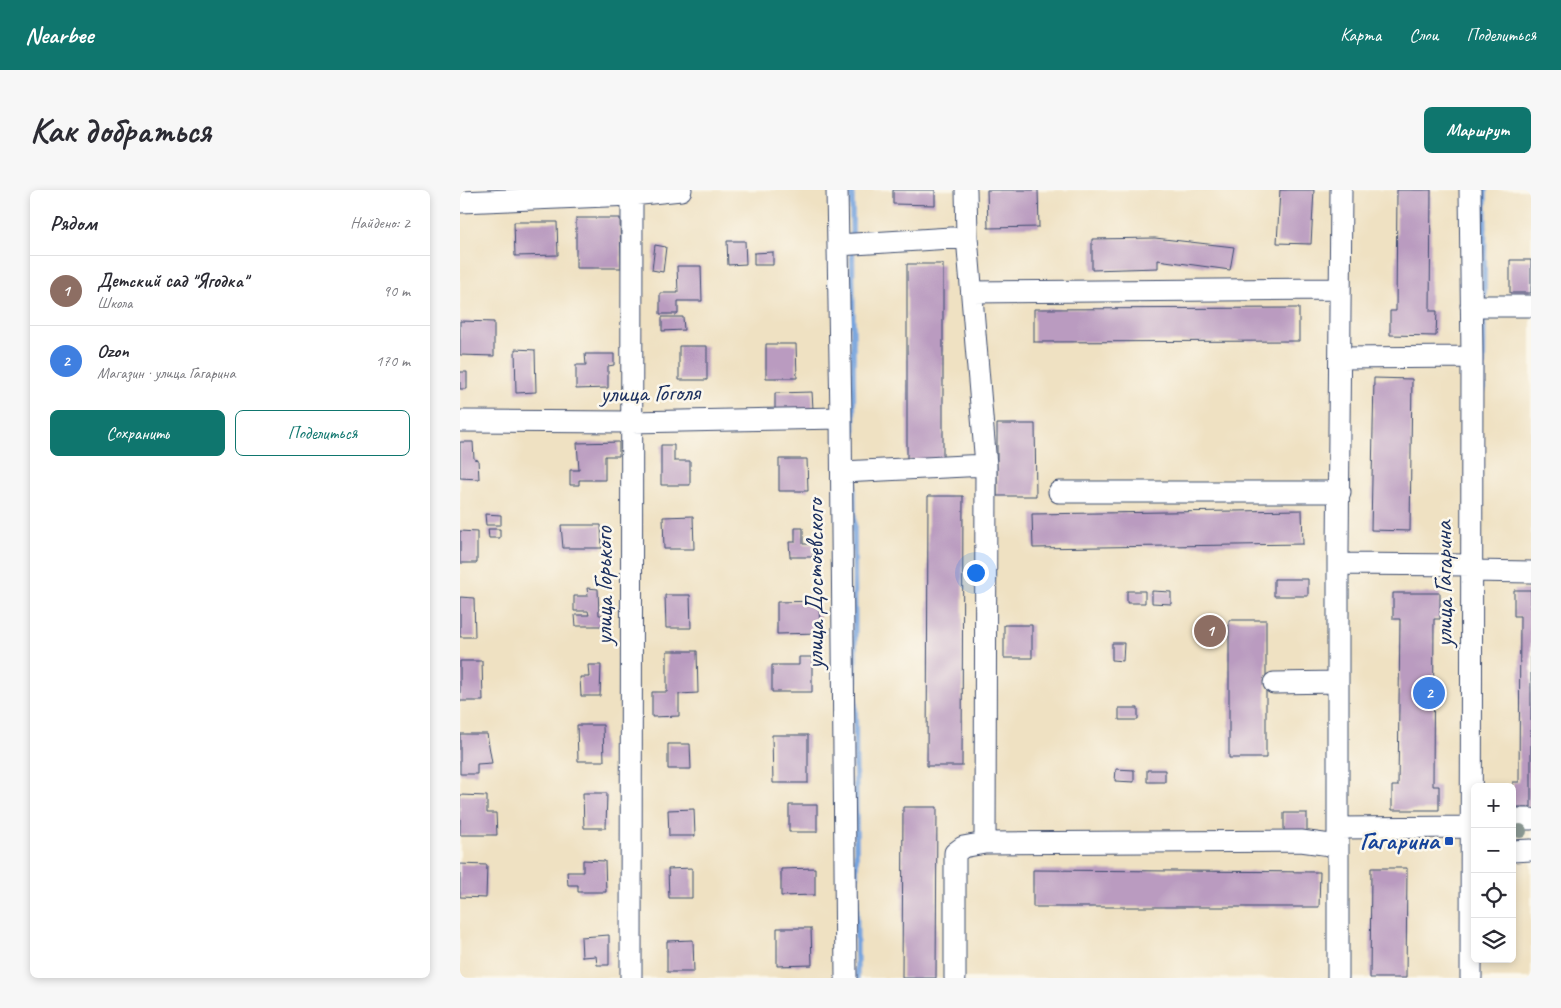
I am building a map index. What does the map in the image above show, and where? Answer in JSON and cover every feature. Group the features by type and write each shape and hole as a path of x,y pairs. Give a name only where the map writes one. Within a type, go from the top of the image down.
{"street":[{"path":"460,202 681,190"},
{"name":"улица Достоевского","path":"837,190 842,472 846,978"},
{"path":"966,190 967,237 986,465 985,843"},
{"path":"1338,978 1338,564 1341,190"},
{"name":"улица Гагарина","path":"1470,190 1472,306 1471,783"},
{"name":"улица Горького","path":"631,978 631,422 644,192"},
{"path":"838,245 967,237"},
{"path":"972,292 1340,289"},
{"path":"1472,306 1531,306"},
{"path":"1340,358 1472,357"},
{"name":"улица Гоголя","path":"460,421 631,422 841,418"},
{"path":"842,472 986,465"},
{"path":"1059,492 1340,492"},
{"path":"1338,564 1472,568 1531,572"},
{"path":"1274,683 1338,682"},
{"path":"1516,819 1531,819"},
{"path":"955,978 955,853 963,847 985,843 1301,841 1471,827"},
{"path":"1516,851 1531,850"},
{"name":"улица Гагарина","path":"1471,978 1473,873"}],"building":[{"path":"893,190 935,190 935,205 893,204"},
{"path":"987,190 1038,190 1039,227 988,228"},
{"path":"1280,190 1314,190 1311,244 1277,243"},
{"path":"1397,190 1431,190 1430,311 1437,311 1436,336 1390,335 1390,311 1396,311"},
{"path":"576,218 620,218 621,268 576,268"},
{"path":"514,222 557,222 558,255 515,256"},
{"path":"1155,238 1234,247 1230,270 1158,260 1158,268 1092,270 1092,239"},
{"path":"727,241 745,241 746,264 728,265"},
{"path":"655,245 666,247 663,272 652,270"},
{"path":"773,252 773,265 754,265 754,253"},
{"path":"1510,260 1531,260 1531,293 1510,293"},
{"path":"907,264 943,264 943,460 907,460"},
{"path":"677,266 701,266 702,301 678,301 678,314 660,314 660,293 678,293"},
{"path":"1299,308 1299,341 1034,342 1034,309"},
{"path":"662,317 683,317 684,330 662,331"},
{"path":"460,321 494,322 494,356 460,355"},
{"path":"766,344 796,344 797,378 766,378"},
{"path":"679,346 707,346 707,380 679,380"},
{"path":"515,349 535,350 536,392 516,393"},
{"path":"585,354 614,354 614,365 608,366 608,388 576,389 576,365 586,365"},
{"path":"460,372 467,372 467,389 460,389"},
{"path":"1374,378 1412,379 1410,531 1371,530"},
{"path":"812,392 813,409 775,410 775,393"},
{"path":"997,424 1035,424 1036,496 997,496"},
{"path":"460,442 473,442 474,459 478,460 479,479 460,478"},
{"path":"619,442 619,456 605,456 605,480 579,480 579,485 570,485 570,470 579,470 577,443"},
{"path":"661,445 674,445 674,461 690,461 690,485 661,485"},
{"path":"779,459 807,459 808,491 779,491"},
{"path":"928,496 963,496 962,766 927,766"},
{"path":"1302,510 1303,544 1033,548 1032,514"},
{"path":"485,514 501,515 501,525 486,525"},
{"path":"693,516 694,549 664,549 663,517"},
{"path":"561,525 601,525 602,548 563,548"},
{"path":"795,528 803,528 803,544 813,544 813,557 790,557 789,542 795,542"},
{"path":"488,529 500,529 500,538 489,538"},
{"path":"460,531 477,532 477,563 460,563"},
{"path":"1274,579 1308,579 1308,596 1274,596"},
{"path":"587,588 598,589 599,615 604,615 604,626 576,626 575,615 589,615 588,611 574,611 574,596 588,596"},
{"path":"1514,590 1531,590 1531,807 1516,807 1516,783 1513,783 1519,782 1520,616 1514,616"},
{"path":"1127,591 1145,591 1145,603 1127,603"},
{"path":"1152,591 1171,592 1171,604 1152,603"},
{"path":"1393,593 1440,593 1440,619 1434,619 1433,786 1439,786 1439,810 1392,810 1392,786 1398,786 1400,619 1393,619"},
{"path":"665,595 690,595 691,628 666,628"},
{"path":"460,597 474,598 475,637 460,637"},
{"path":"819,601 820,633 777,634 777,602"},
{"path":"1229,620 1266,620 1266,758 1229,758"},
{"path":"1004,625 1032,625 1032,658 1004,658"},
{"path":"1112,643 1124,643 1123,661 1112,660"},
{"path":"667,651 697,651 698,693 679,694 679,716 652,717 652,692 667,692"},
{"path":"799,657 812,657 812,692 772,692 772,665 799,665"},
{"path":"460,661 482,661 483,701 460,701"},
{"path":"588,665 601,665 600,696 581,696 580,677 589,677"},
{"path":"1119,708 1138,708 1138,720 1119,720"},
{"path":"577,725 603,725 604,761 578,761"},
{"path":"460,734 487,734 492,763 477,764 477,774 460,774"},
{"path":"772,735 808,735 808,783 773,783"},
{"path":"668,744 690,744 691,769 668,769"},
{"path":"1116,769 1134,770 1134,782 1115,781"},
{"path":"1147,770 1165,770 1165,782 1147,782"},
{"path":"583,793 607,793 606,828 584,828"},
{"path":"460,795 487,796 487,813 496,813 497,835 460,835"},
{"path":"789,805 817,805 817,832 789,832"},
{"path":"903,807 937,807 936,978 902,978"},
{"path":"694,809 695,836 669,836 668,810"},
{"path":"1284,813 1307,813 1307,832 1284,832"},
{"path":"583,860 605,861 606,892 578,892 578,885 568,885 567,872 583,872"},
{"path":"460,864 487,865 486,898 460,897"},
{"path":"692,868 692,898 669,898 668,869"},
{"path":"815,868 815,895 781,896 781,869"},
{"path":"1371,868 1407,868 1406,978 1370,978"},
{"path":"1033,870 1320,872 1319,907 1033,907"},
{"path":"777,928 811,928 812,965 777,966"},
{"path":"609,935 609,965 597,965 596,956 582,957 581,937"},
{"path":"693,940 694,972 667,972 667,941"}],"waterway":[{"path":"852,190 857,978"},
{"path":"1483,390 1485,190"}],"place":[{"name":"Детский сад \"Ягодка\"","path":"1210,631"},
{"name":"Ozon","path":"1429,693"},
{"name":"Гагарина","path":"1449,841"}]}
